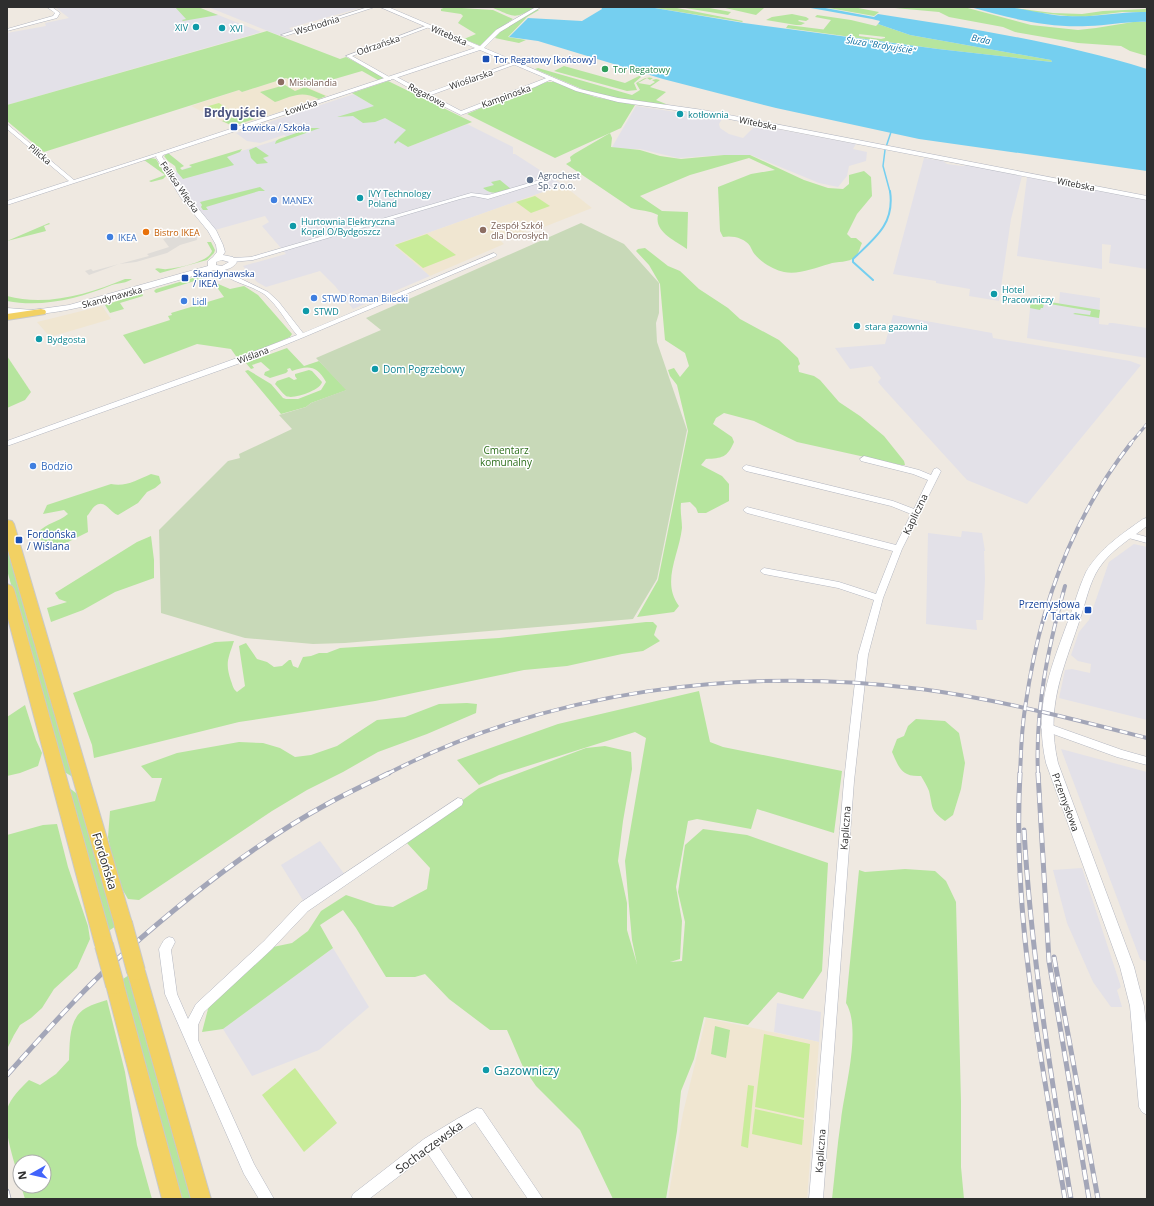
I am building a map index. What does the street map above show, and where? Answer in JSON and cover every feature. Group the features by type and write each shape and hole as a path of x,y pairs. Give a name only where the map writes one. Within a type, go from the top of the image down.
{"main road":[{"path":"7,317 41,312"},
{"name":"Fordońska","path":"7,524 63,721 78,766 201,1199"},
{"name":"Fordońska","path":"7,589 172,1199"}],"street":[{"path":"7,30 55,17 58,13 49,7"},
{"name":"Wschodnia","path":"283,35 373,7"},
{"name":"Witebska","path":"383,7 585,92 609,99 703,112 1147,198"},
{"name":"Łowicka","path":"7,203 481,48 498,31 540,7"},
{"name":"Odrzańska","path":"391,78 348,56 430,26"},
{"name":"Wioślarska","path":"425,95 516,63"},
{"name":"Regatowa","path":"391,78 460,113"},
{"name":"Kampinoska","path":"460,113 551,78"},
{"name":"Pilicka","path":"7,126 72,181"},
{"path":"7,136 16,134"},
{"name":"Feliksa Więcka","path":"160,154 159,157 184,196 204,220 219,243 221,252 217,258 212,261 223,264 226,244 215,229 204,220"},
{"name":"Skandynawska","path":"7,307 36,308 67,304 223,264 247,261 473,194 488,198 549,179"},
{"name":"Wiślana","path":"7,444 240,360 302,336 494,255"},
{"path":"223,264 225,274 265,293 302,336"},
{"name":"Skandynawska","path":"7,311 41,312 77,306 161,284 223,264"},
{"path":"864,459 916,472 933,479"},
{"path":"746,468 893,504 915,512"},
{"name":"Kapliczna","path":"816,1199 851,756 863,655 879,598 898,549 915,512 937,471"},
{"path":"747,510 898,549"},
{"name":"Przemysłowa","path":"1147,521 1111,547 1098,560 1087,581 1074,621 1059,658 1047,702 1046,727 1047,745 1052,763 1134,990 1137,1006 1147,1107"},
{"path":"1128,535 1147,540"},
{"path":"764,571 839,586 879,598"},
{"path":"1046,727 1121,754 1147,761"},
{"path":"192,1039 192,1024 200,1008 268,945 304,908 458,802"},
{"path":"169,942 165,949 170,994 192,1039 209,1082 249,1169 267,1199"},
{"name":"Sochaczewska","path":"358,1199 429,1144 456,1125 477,1114 536,1199"},
{"path":"429,1144 466,1199"}],"shaded area":[{"path":"55,7 198,7 261,32 7,105 7,33 46,26 45,23 69,18"},
{"path":"208,7 364,7 289,28 293,31 278,35"},
{"path":"286,78 328,96 233,127 191,106 239,90 242,92"},
{"path":"354,94 409,130 408,147 467,124 513,147 513,154 563,185 394,245 430,276 353,309 335,286 320,271 266,287 257,282 243,266 286,254 262,226 269,222 265,216 215,230 204,220 170,173 287,137 284,135 260,143 247,141 236,133"},
{"path":"636,106 722,119 719,124 720,128 729,134 743,138 756,125 856,144 853,149 867,152 866,161 849,166 847,176 838,187 819,183 751,155 678,158 640,149 617,149 612,147"},
{"path":"924,158 943,161 947,164 962,166 967,165 1022,176 1011,219 999,301 969,296 970,289 936,283 936,281 893,274"},
{"path":"1027,177 1147,200 1147,269 1109,263 1111,245 1102,244 1102,269 1017,256"},
{"name":"Zespół Szkół dla Dorosłych","path":"563,185 592,208 544,227 541,225 501,241 504,244 430,276 394,245"},
{"path":"194,230 196,232 197,240 180,245 167,253 136,262 119,264 149,256 147,254 169,247 163,239"},
{"path":"119,264 89,275 85,271 91,269 93,271"},
{"path":"1060,292 1100,298 1099,324 1108,325 1109,323 1113,323 1147,328 1147,358 1027,338 1031,299 1059,303"},
{"path":"102,306 111,319 50,337 37,322"},
{"path":"893,315 992,333 993,338 1130,361 1141,365 1027,504 967,480 878,382 881,378 872,366 850,369 835,348 885,344"},
{"path":"962,531 982,533 985,551 983,620 976,620 977,630 926,624 928,533 961,537"},
{"path":"1134,544 1147,547 1147,720 1059,698 1065,670 1072,669 1090,673 1091,664 1078,661 1071,655 1079,632 1089,620 1109,562"},
{"path":"1061,749 1147,772 1147,962 1140,959"},
{"path":"320,841 345,875 304,902 281,865"},
{"path":"1082,868 1121,987 1117,990 1122,1007 1111,1007 1093,982 1067,923 1053,870"},
{"path":"333,948 369,1007 319,1050 252,1076 223,1029"},
{"path":"777,1003 821,1012 819,1042 774,1032"},
{"path":"706,1018 819,1042 807,1199 668,1199 683,1113"}],"green space":[{"path":"175,7 198,7 218,15 183,21 182,20 186,19"},
{"path":"446,7 493,10 513,19 496,31 481,46 464,39 476,34 458,23 463,16 461,14 441,11 441,9"},
{"path":"491,7 536,7 523,14 514,16"},
{"path":"649,7 672,7 743,21 742,22"},
{"path":"679,7 704,7 731,12 728,15"},
{"path":"721,7 764,8 756,15"},
{"path":"823,7 853,7 879,12 874,16"},
{"path":"884,7 964,7 1031,25 1078,30 1133,22 1147,22 1147,56 1130,51 1121,46 1078,43 1015,32 1003,27 949,17 939,12"},
{"path":"1007,7 1053,13 1082,14 1103,11 1146,9 1144,7 1147,7 1147,12 1122,12 1082,17 1033,12"},
{"path":"537,9 539,10 527,17 508,37 526,40 519,43 495,38 500,31"},
{"path":"792,14 809,19 806,21 799,20 798,21 805,23 801,25 766,20 772,17"},
{"path":"817,15 851,20 876,26 878,24 910,35 1051,60 1052,62 938,49 786,28 788,25 823,29 831,20 815,17","holes":["859,34 885,37 885,38 881,39 859,36"]},
{"path":"267,31 340,59 346,57 385,78 378,80 362,71 307,87 286,78 242,92 239,90 44,152 7,121 7,105"},
{"path":"564,66 625,83 641,75 641,77 634,83 637,90 627,91 554,71"},
{"path":"538,68 632,95 640,90 636,83 647,78 638,83 650,85 655,82 652,80 660,80 650,87 666,92 656,100 666,104 618,100 589,92 535,69"},
{"path":"388,81 472,122 408,147 398,141 395,144 394,142 406,130 385,118 375,122 363,123 353,116 337,117 374,106 352,93"},
{"path":"547,82 554,82 595,97 635,105 621,128 555,158 467,114 500,100 502,102 507,100 505,98"},
{"path":"285,85 295,91 305,87 326,96 319,99 302,94 275,102 260,92"},
{"path":"219,103 234,113 219,117 205,107"},
{"path":"246,113 254,119 233,126 222,121"},
{"path":"311,128 320,128 275,144 279,139"},
{"path":"610,133 612,138 611,147 640,150 660,156 681,159 724,155 750,155 804,180 828,188 843,189 849,184 849,175 864,171 871,177 872,196 857,214 847,234 851,238 856,238 862,243 858,252 855,257 850,260 832,263 801,272 789,273 767,265 759,259 748,243 742,239 727,236 723,237 720,231 718,187 751,174 775,170 749,158 690,175 640,196 662,211 688,212 687,249 671,239 662,231 659,226 658,215 631,208 566,164 571,161 570,157 574,154"},
{"path":"256,147 269,156 263,158 268,163 257,164 251,158 249,150"},
{"path":"242,149 240,152 227,157 234,165 183,179 177,172 175,166 164,156 168,153 184,166 180,168 182,170 192,167 189,165"},
{"path":"151,158 156,159 166,176 163,179 151,182 149,181 165,175 144,160"},
{"path":"500,180 511,189 493,193 483,188 494,185 491,182"},
{"path":"260,187 265,191 259,191 206,207 208,210 203,210 201,207 202,205 200,202"},
{"path":"535,196 550,206 531,213 516,202"},
{"path":"49,223 50,224 44,226 46,231 7,241"},
{"name":"Cmentarz komunalny","path":"581,223 624,244 659,283 659,313 656,323 657,342 687,430 657,579 633,619 345,643 313,644 245,638 161,613 159,530 228,461 240,458 239,454 292,429 279,415 306,407 311,403 346,390 316,358 381,330 366,318"},
{"path":"427,234 456,255 423,268 395,245"},
{"path":"207,242 211,242 215,250 207,260 160,273 155,269 165,269 192,264 205,258 210,255 212,251"},
{"path":"645,248 668,266 680,271 699,289 728,308 740,319 779,340 798,358 800,364 798,366 799,372 814,376 820,380 839,402 860,416 884,436 904,461 905,465 797,442 754,421 724,413 716,418 713,424 732,437 734,442 726,454 716,458 706,459 701,465 722,476 729,484 729,501 706,513 698,513 696,508 690,502 681,503 682,528 671,578 671,587 679,606 674,612 637,617 658,580 688,431 677,385 670,376 668,370 674,368 680,377 689,366 685,353 665,340 660,284 649,265 636,251 638,249"},
{"path":"213,272 217,274 156,293 154,291 156,289"},
{"path":"125,279 132,279 74,298 34,303 7,301 7,296 37,300 67,297 97,290"},
{"path":"216,283 230,289 244,286 258,295 292,334 290,337 238,359 231,349 197,344 144,364 123,335 170,320 168,316 172,315 171,313 224,297 216,286 218,284"},
{"path":"142,293 143,296 120,303 124,309 110,313 105,305"},
{"path":"1031,299 1100,310 1099,318 1073,314 1090,315 1091,311 1044,303 1043,308 1040,310 1030,308"},
{"path":"287,348 304,366 319,361 347,390 311,403 306,407 281,414 245,371 248,370 271,384 283,398 286,399 298,399 321,390 326,382 316,370 312,368 303,368 292,371 290,368 287,369 288,371 286,373 270,378 264,375 265,372 270,370 261,362 252,365 254,368 251,369 246,363"},
{"path":"7,356 31,392 25,400 7,408"},
{"path":"309,370 312,371 322,382 317,388 306,394 294,397 286,396 275,384 277,381 289,377 294,380 297,379 295,374"},
{"path":"151,474 159,476 161,483 147,492 138,503 118,515 105,505 99,504 94,507 87,516 88,532 66,543 42,543 37,533 68,514 64,510 43,514 47,505 111,484 122,485"},
{"path":"151,536 154,560 154,578 115,592 83,610 51,622 47,608 67,602 59,599 55,593 137,542"},
{"path":"7,537 76,779 63,771 7,570"},
{"path":"653,622 657,626 654,635 660,641 643,651 567,666 524,670 375,701 239,722 94,758 92,745 73,693 215,642 234,641 228,665 231,681 237,692 245,686 239,646 246,643 257,659 267,662 274,667 282,666 291,660 293,666 298,668 303,657 319,653 327,653 340,648 499,638"},
{"path":"699,691 710,742 723,747 842,771 834,833 757,809 751,829 697,819 688,821 676,887 682,921 680,959 670,962 682,961 685,922 678,892 685,845 703,829 747,835 828,863 822,971 803,999 778,992 748,1025 704,1017 694,1059 681,1091 677,1131 666,1199 613,1199 580,1130 536,1086 523,1067 507,1030 490,1030 449,999 425,974 415,977 386,977 356,928 343,910 320,925 333,948 223,1029 202,1032 208,1009 217,992 273,947 292,943 308,931 321,911 346,895 376,905 393,907 427,889 430,868 406,842 479,788 586,748 605,746 631,752 632,769 618,861 627,903 627,930 637,964 632,940 625,861 646,738 635,732 499,775 479,785 457,760 558,724"},
{"path":"439,704 477,704 476,713 427,734 378,752 307,790 272,811 139,900 128,899 117,880 108,837 110,811 155,801 162,778 152,778 141,766 177,753 239,742 263,743 280,748 295,757 311,755 337,746 377,720 405,717"},
{"path":"25,705 36,740 42,753 38,766 7,776 7,717"},
{"path":"916,719 945,721 959,733 965,763 961,789 953,815 945,821 934,811 929,791 921,776 909,775 905,773 899,767 892,752 897,739 904,736 908,726"},
{"path":"68,787 80,796 116,926 107,932"},
{"path":"57,824 68,867 88,926 90,939 77,968 54,989 42,1008 20,1025 7,1049 7,835 43,825"},
{"path":"905,869 935,871 946,881 956,902 961,1101 961,1167 964,1199 832,1199 843,1108 851,1060 851,1014 846,1003 859,870 865,872"},
{"path":"129,975 195,1199 180,1199 120,981"},
{"path":"107,1000 125,1072 137,1145 152,1199 25,1199 23,1194 52,1194 52,1154 12,1154 12,1156 6,1125 7,1109 16,1093 29,1080 40,1085 56,1074 69,1060 70,1039 73,1024 80,1012 94,1004"},
{"path":"715,1026 730,1030 726,1058 711,1054"},
{"path":"764,1034 810,1044 804,1118 755,1107"},
{"path":"295,1068 337,1123 304,1152 262,1095"},
{"path":"748,1085 754,1086 748,1148 741,1146"},
{"path":"755,1109 804,1120 802,1145 752,1134"}],"water":[{"path":"601,7 649,7 744,23 938,49 1052,62 1051,60 910,35 878,24 880,21 805,7 820,7 874,17 878,14 1014,37 1047,43 1114,59 1147,69 1147,171 919,139 776,108 663,79 538,41 509,37 528,18 582,21 602,9"},
{"path":"970,7 1007,7 1067,16 1147,12 1147,22 1095,26 1043,24"}],"waterway":[{"path":"890,192 883,166 885,150 891,132"},
{"path":"873,280 853,262 853,259 882,230 889,213 891,203 890,191"}],"railway":[{"path":"1130,444 1147,424"},
{"path":"1025,708 1035,650 1053,587 1065,556 1094,498 1111,470 1131,443"},
{"path":"1040,712 1048,656 1065,586"},
{"path":"387,774 449,745 513,722 580,704 647,691 716,684 784,681 853,683 949,693 1025,708"},
{"path":"1020,774 1022,731 1025,708"},
{"path":"1025,708 1040,712"},
{"path":"1038,773 1040,712"},
{"path":"1040,712 1147,738"},
{"path":"7,1075 64,1012 108,967 197,891 275,835 336,799 389,773"},
{"path":"1020,773 1020,880 1024,933 1038,1040 1065,1199"},
{"path":"1038,773 1049,961 1089,1199"},
{"path":"1024,830 1031,923 1049,1061 1071,1199"},
{"path":"1054,957 1098,1199"},
{"path":"7,1191 9,1199"}],"place":[{"name":"XIV","path":"196,27"},
{"name":"XVI","path":"222,28"},
{"name":"Tor Regatowy [końcowy]","path":"486,59"},
{"name":"Tor Regatowy","path":"605,69"},
{"name":"Misiolandia","path":"281,82"},
{"name":"kotłownia","path":"680,114"},
{"name":"Łowicka / Szkoła","path":"234,127"},
{"name":"Agrochest Sp. z o.o.","path":"530,180"},
{"name":"IVY Technology Poland","path":"360,198"},
{"name":"MANEX","path":"274,200"},
{"name":"Hurtownia Elektryczna Kopel O/Bydgoszcz","path":"293,226"},
{"name":"Zespół Szkół dla Dorosłych","path":"483,230"},
{"name":"Bistro IKEA","path":"146,232"},
{"name":"IKEA","path":"110,237"},
{"name":"Skandynawska / IKEA","path":"185,278"},
{"name":"Hotel Pracowniczy","path":"994,294"},
{"name":"STWD Roman Bilecki","path":"314,298"},
{"name":"Lidl","path":"184,301"},
{"name":"STWD","path":"306,311"},
{"name":"stara gazownia","path":"857,326"},
{"name":"Bydgosta","path":"39,339"},
{"name":"Dom Pogrzebowy","path":"375,369"},
{"name":"Bodzio","path":"33,466"},
{"name":"Fordońska / Wiślana","path":"19,540"},
{"name":"Przemysłowa / Tartak","path":"1088,610"},
{"name":"Gazowniczy","path":"486,1070"}],"district":[{"name":"Brdyujście","path":"235,112"}],"water label":[{"name":"Brda","path":"981,39"},
{"name":"Śluza \"Brdyujście\"","path":"881,45"}]}
